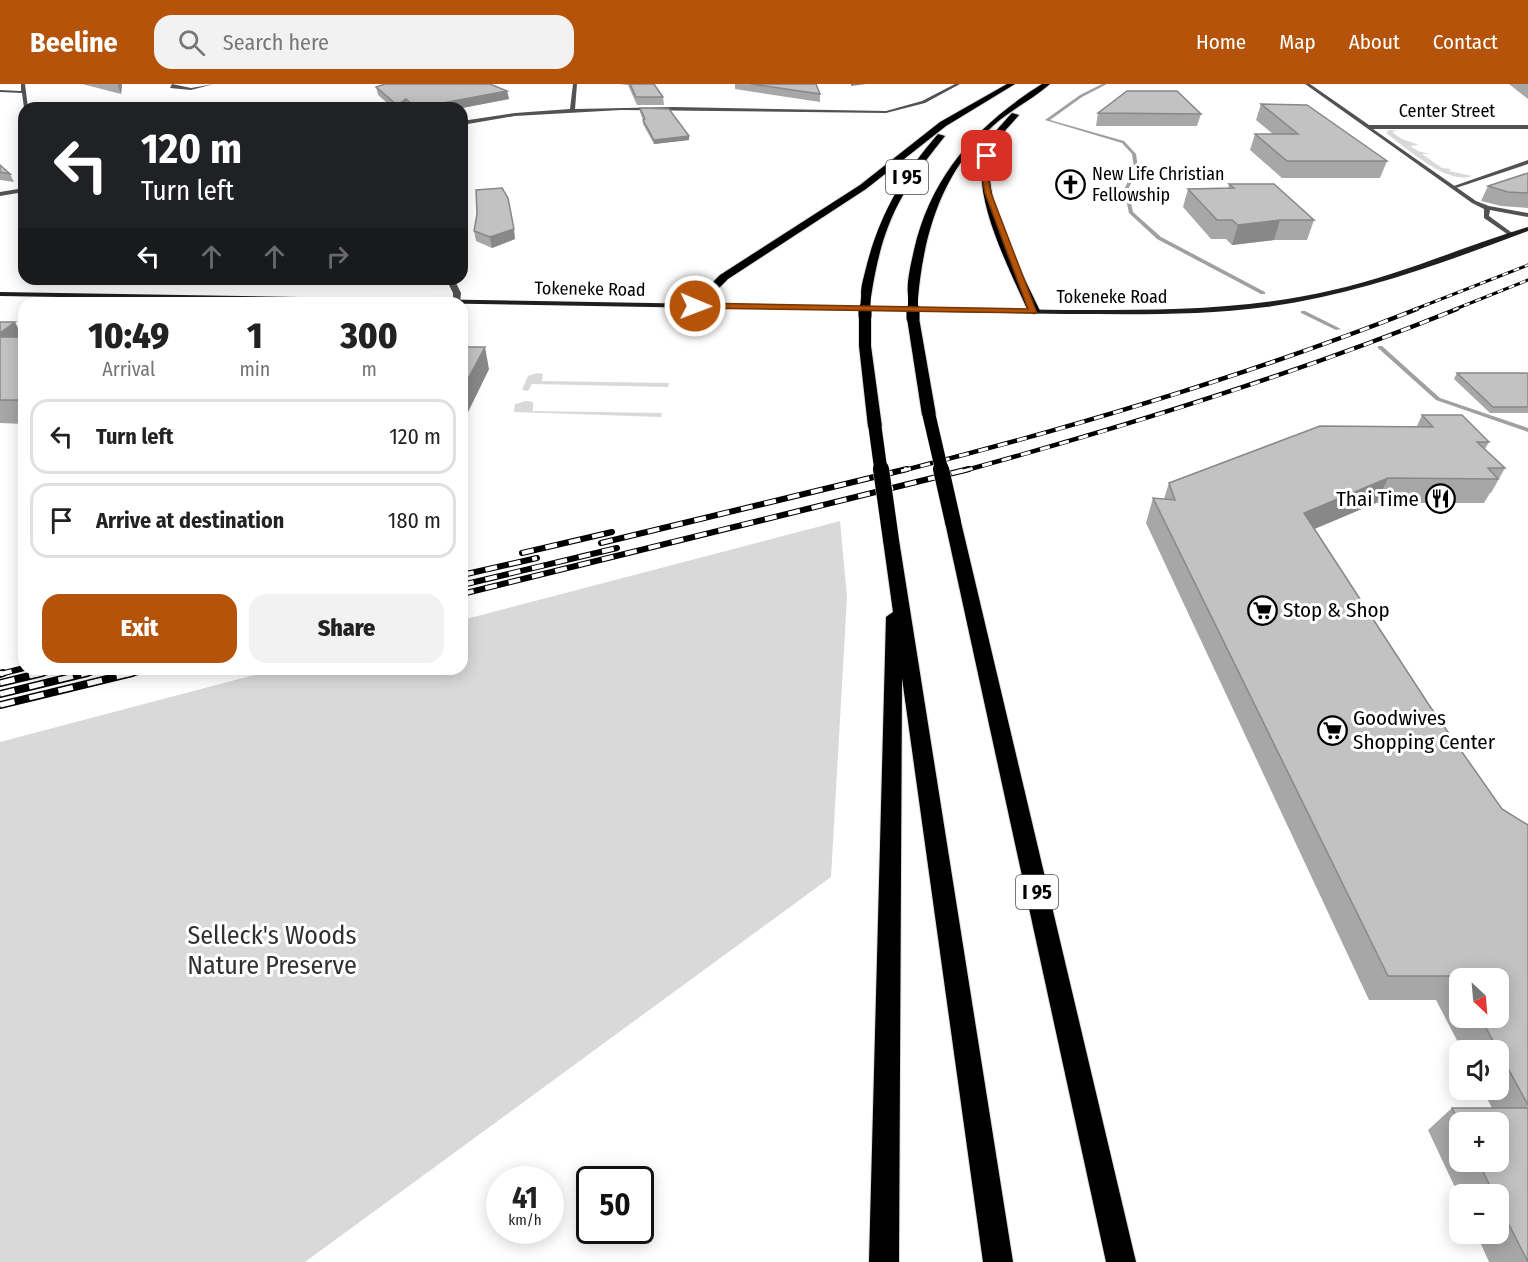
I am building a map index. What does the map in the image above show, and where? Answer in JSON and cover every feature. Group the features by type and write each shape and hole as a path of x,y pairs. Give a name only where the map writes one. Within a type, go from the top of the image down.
{"highway":[{"name":"I 95","path":"998,1262 875,427 867,368 865,316 866,297 880,232 907,177 942,135 1012,84"},
{"name":"I 95","path":"1046,85 1013,105 986,128 951,168 933,199 920,238 913,318 920,372 929,415 1121,1262"},
{"path":"1034,311 988,193 985,170 989,149 996,138 1046,85"},
{"path":"695,306 724,277 863,187 943,124 1000,91"},
{"path":"884,1262 891,923 893,549"}],"main road":[{"name":"Tokeneke Road","path":"468,302 1034,311 1181,311 1282,302 1392,278 1528,229"},
{"name":"Tokeneke Road","path":"0,294 171,297"}],"street":[{"path":"23,84 25,102"},
{"path":"174,84 172,87 179,89 212,84"},
{"path":"572,112 574,84"},
{"path":"468,122 572,112 681,107 886,112 914,106 943,94 958,84"},
{"path":"1307,84 1366,127 1487,208 1528,215"},
{"path":"0,91 23,92"},
{"name":"Center Street","path":"1366,127 1528,127"},
{"path":"1454,187 1528,162"},
{"path":"0,194 18,191"},
{"path":"1487,208 1486,217 1512,235"}],"green space":[{"path":"1389,130 1398,131 1392,132 1419,145 1410,146 1430,154 1422,154 1442,168 1472,176 1462,178 1427,164 1386,133"},
{"path":"543,374 542,381 669,383 668,387 532,384 528,391 522,390 528,376"},
{"path":"533,402 533,411 662,413 661,417 514,412 515,404"},
{"name":"Selleck's Woods Nature Preserve","path":"840,521 847,597 831,877 305,1262 0,1262 0,742 254,675 468,675 468,618"}],"building":[{"path":"385,84 490,84 507,91 448,102 409,102 406,99 402,102 394,102 376,87"},
{"path":"630,84 654,84 663,97 636,97"},
{"path":"751,84 816,84 820,94"},
{"path":"1127,91 1177,91 1201,114 1098,113"},
{"path":"1261,104 1307,105 1387,161 1287,161 1255,134 1298,134"},
{"path":"640,108 669,109 689,136 654,140 643,120 645,119"},
{"path":"0,165 10,174 0,172"},
{"path":"1528,173 1528,193 1508,192 1488,186"},
{"path":"1229,184 1274,184 1314,220 1280,220 1238,225 1232,220 1217,220 1188,189 1234,188"},
{"path":"502,188 508,198 514,229 490,237 474,231 477,214 476,190"},
{"path":"0,322 15,322 0,333"},
{"path":"0,337 18,337 18,400 0,400"},
{"path":"468,347 485,347 468,379"},
{"path":"1457,373 1527,373 1528,407 1493,407"},
{"path":"1422,415 1462,415 1489,442 1477,442 1505,468 1488,468 1498,479 1388,478 1304,513 1429,705 1502,809 1528,825 1528,1105 1509,1070 1509,1040 1493,1040 1486,1028 1509,1028 1509,968 1449,968 1449,976 1388,976 1153,498 1175,500 1169,483 1320,426 1433,427"},
{"path":"1452,1108 1528,1108 1528,1262 1509,1225 1509,1184 1489,1184 1483,1172 1509,1172 1509,1112 1454,1112"}],"waterway":[{"path":"1105,84 1081,96 1047,120 1123,142 1134,154 1136,168 1126,190 1131,212 1159,238 1263,293"},
{"path":"1303,312 1338,329"},
{"path":"1380,347 1438,399 1528,430"}],"railway":[{"path":"1413,310 1528,265"},
{"path":"1453,310 1528,280"},
{"path":"901,471 1097,418 1226,378 1417,309"},
{"path":"963,471 1274,377 1457,309"},
{"path":"601,543 907,469"},
{"path":"468,593 969,469"},
{"path":"522,553 612,532"},
{"path":"468,584 617,548"},
{"path":"468,574 537,558"},
{"path":"3,673 0,674 18,670"},
{"path":"0,683 34,675"},
{"path":"0,694 79,675"},
{"path":"0,705 124,675"}],"place":[{"name":"New Life Christian Fellowship","path":"1071,184"},
{"name":"Thai Time","path":"1440,499"},
{"name":"Stop & Shop","path":"1262,610"},
{"name":"Goodwives Shopping Center","path":"1332,730"}],"route":[{"path":"695,306 1034,311 1003,237 988,193 985,177 987,156"}]}
